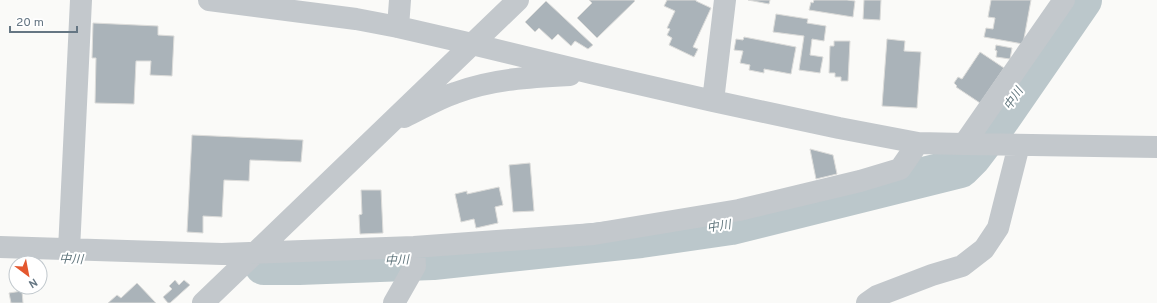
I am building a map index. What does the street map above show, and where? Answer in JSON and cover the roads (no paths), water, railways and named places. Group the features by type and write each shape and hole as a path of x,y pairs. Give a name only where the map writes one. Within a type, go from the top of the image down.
{"street":[{"path":"69,250 81,0"},
{"path":"209,0 356,19 472,44 713,101 918,143 1157,147"},
{"path":"398,28 400,0"},
{"path":"203,303 384,127 518,0"},
{"path":"713,101 725,0"},
{"path":"970,144 1064,0"},
{"path":"384,127 454,93 485,83 528,77 592,73"},
{"path":"0,247 222,254 256,253 414,256 594,234 739,210 860,181 900,169 918,143"},
{"path":"866,303 877,296 932,275 962,266 984,249 998,228 1014,145"},
{"path":"394,303 414,256"}],"waterway":[{"name":"中川","path":"264,265 433,260 641,238 731,225 960,168 972,156 997,123 1082,0"}]}
